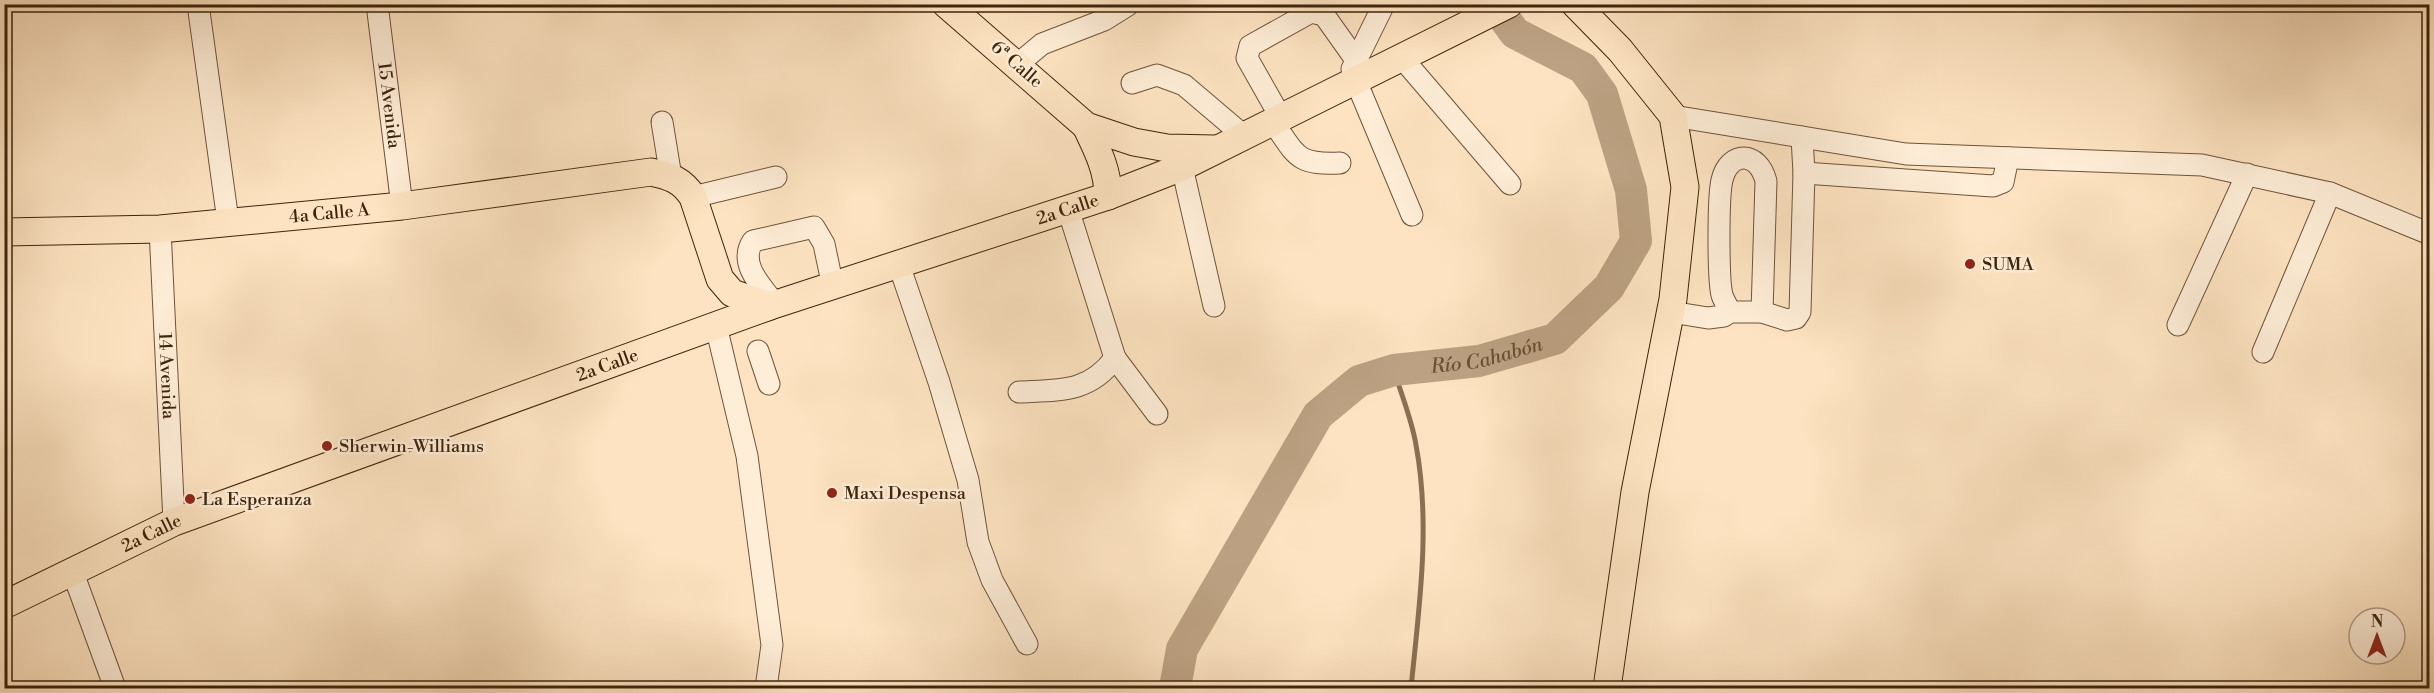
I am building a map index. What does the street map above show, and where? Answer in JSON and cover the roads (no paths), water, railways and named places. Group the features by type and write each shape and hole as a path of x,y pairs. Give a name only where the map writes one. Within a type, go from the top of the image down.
{"main road":[{"name":"6ª Calle","path":"946,4 1018,64 1086,126 1103,163 1108,180 1108,195"},
{"name":"2a Calle","path":"4,605 174,522 773,305 1108,195 1182,167 1277,120 1352,75 1402,58 1509,4"},
{"path":"1575,4 1620,50 1673,116 1685,187 1671,312 1635,492 1607,688"},
{"name":"6ª Calle","path":"1086,126 1134,142 1167,148 1218,150"},
{"name":"4a Calle A","path":"4,232 160,229 402,206 661,174"},
{"path":"661,174 686,185 693,197 720,279 732,293 744,299 773,305"}],"street":[{"path":"198,4 228,221"},
{"name":"15 Avenida","path":"377,4 402,206"},
{"path":"1352,75 1384,4"},
{"path":"1018,64 1042,44 1104,20 1128,5"},
{"path":"1340,163 1315,164 1300,159 1277,120 1247,58 1250,46 1311,12 1324,15 1412,215"},
{"path":"1402,58 1510,184"},
{"path":"1132,83 1157,75 1184,85 1244,136"},
{"path":"1673,116 1906,154 2202,165 2330,193 2430,234"},
{"path":"661,174 662,122"},
{"path":"1671,312 1708,318 1724,316 1730,312 1762,312 1787,320 1796,318 1800,312 1804,173 1802,136"},
{"path":"1730,312 1722,294 1720,190 1725,170 1735,161 1745,158 1754,159 1762,167 1766,181 1762,312"},
{"path":"1804,173 1993,186 2003,182 2008,158"},
{"path":"1182,167 1214,306"},
{"path":"2178,325 2247,174"},
{"path":"693,197 776,177"},
{"path":"2263,352 2330,193"},
{"path":"1068,208 1115,358 1157,414"},
{"path":"773,305 747,262 747,249 753,241 814,227 824,244 833,287"},
{"name":"14 Avenida","path":"160,229 174,522"},
{"path":"899,265 939,382 968,480 978,542 992,580 1027,644"},
{"path":"716,326 747,456 772,645 766,688"},
{"path":"758,351 769,384"},
{"path":"1019,392 1070,389 1102,376 1115,358"},
{"path":"73,573 115,688"}],"waterway":[{"name":"Río Cahabón","path":"1175,688 1182,649 1318,415 1359,381 1394,370 1479,361 1555,339 1609,287 1636,241 1631,190 1602,94 1583,68 1515,33 1494,4"},
{"path":"1394,370 1414,436 1423,505 1422,566 1411,688"}],"place":[{"name":"SUMA","path":"1970,264"},
{"name":"Sherwin-Williams","path":"327,446"},
{"name":"Maxi Despensa","path":"832,493"},
{"name":"La Esperanza","path":"190,499"}]}
